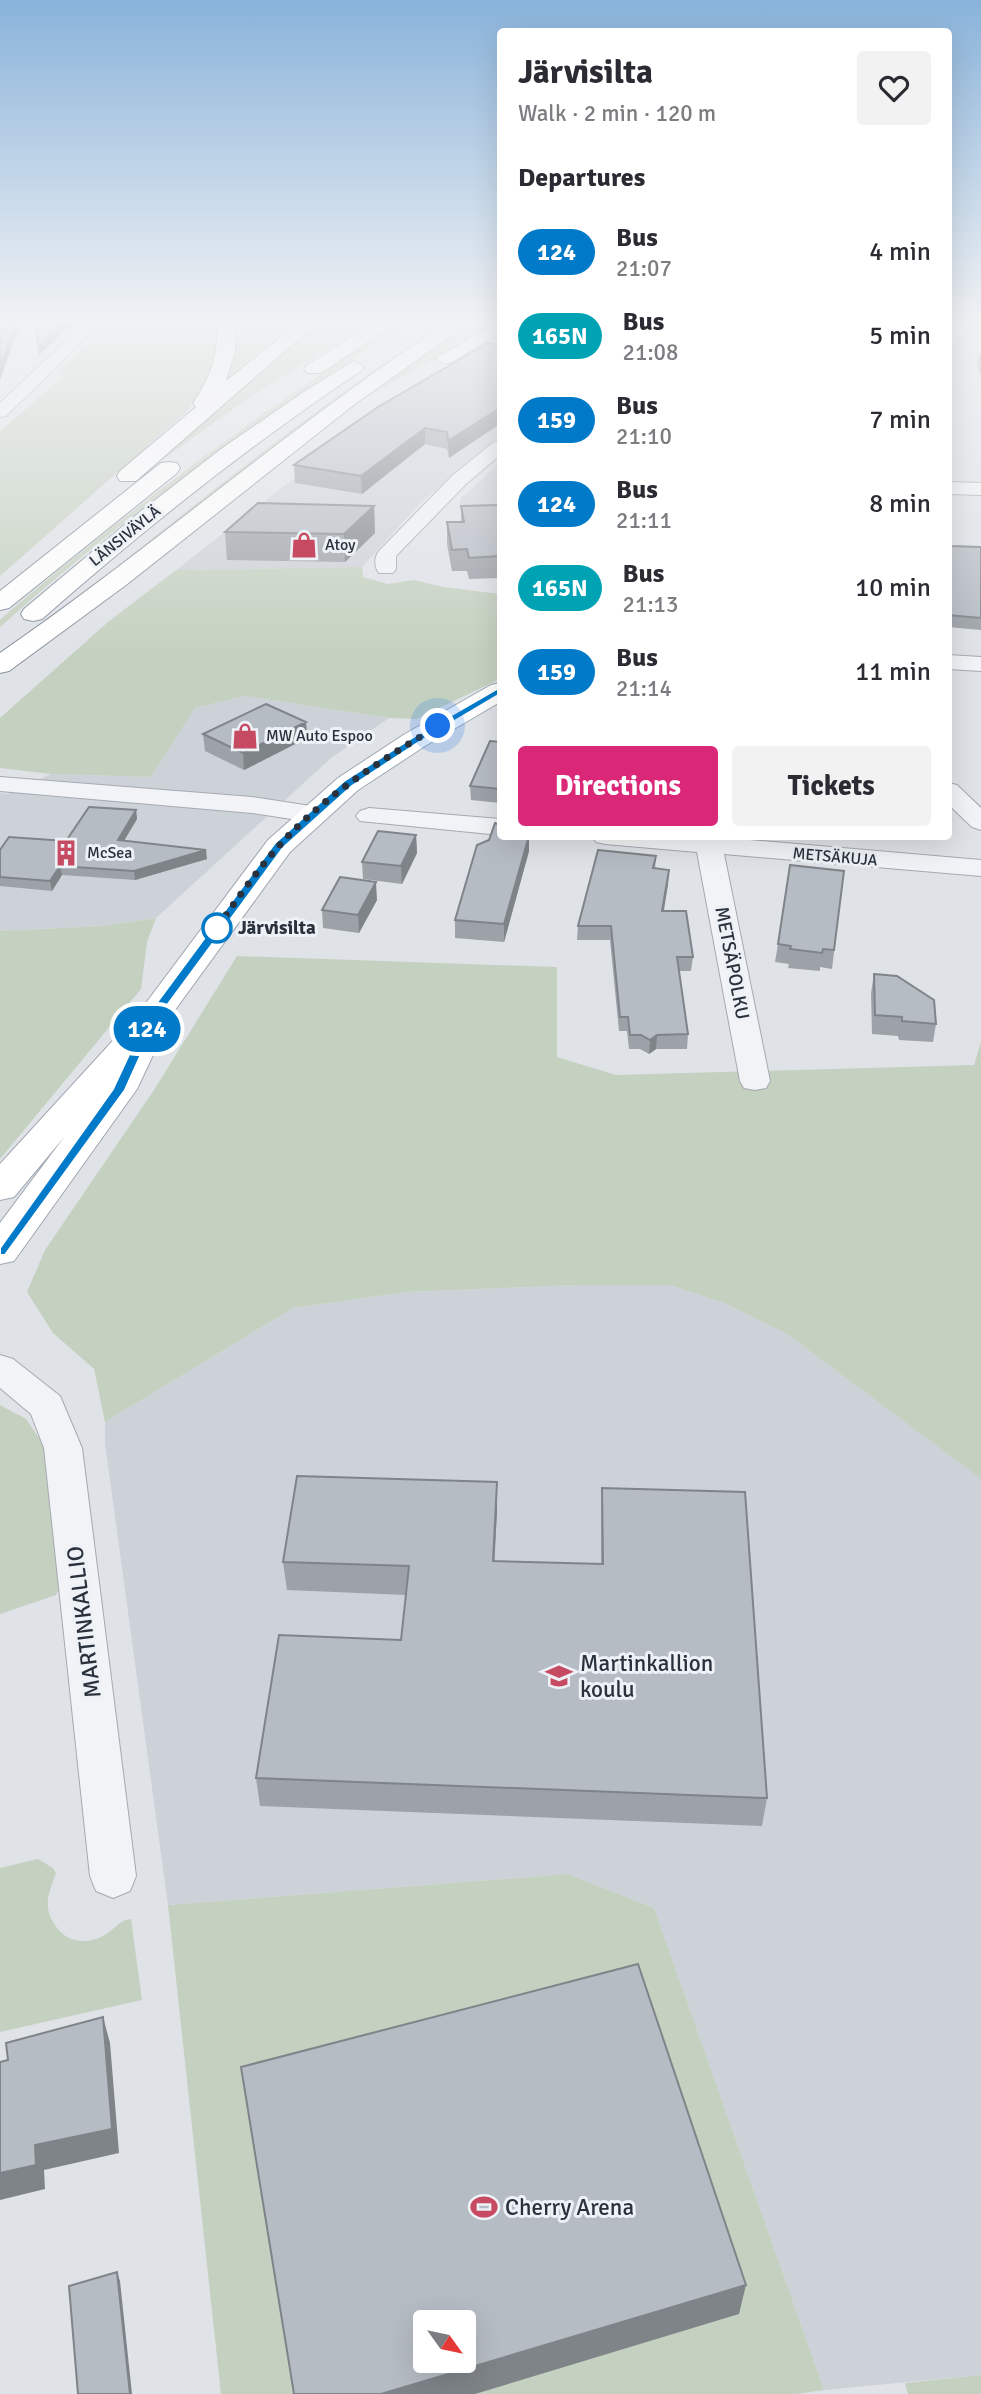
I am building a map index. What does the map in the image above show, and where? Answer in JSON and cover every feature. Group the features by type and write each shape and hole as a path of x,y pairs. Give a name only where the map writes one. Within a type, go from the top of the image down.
{"main road":[{"path":"0,594 46,548 180,430"},
{"name":"LÄNSIVÄYLÄ","path":"0,643 99,557 263,430"},
{"path":"0,666 173,538 311,430"},
{"path":"272,461 322,430"},
{"name":"LÄNSIVÄYLÄ","path":"0,603 114,509 185,457"},
{"path":"0,1188 90,1084 152,1018 279,845 348,784 415,740 497,693"},
{"path":"0,1251 119,1090 152,1018"}],"street":[{"path":"386,569 386,555 459,480 497,448"},
{"path":"952,488 981,489"},
{"path":"424,515 447,516"},
{"path":"952,662 981,664"},
{"path":"0,784 252,805 311,814"},
{"path":"952,794 981,822"},
{"path":"369,816 497,827"},
{"name":"METSÄKUJA","path":"647,840 981,868"},
{"name":"METSÄPOLKU","path":"709,846 755,1081"},
{"name":"MARTINKALLIO","path":"7,1378 47,1406 63,1448 113,1876"}],"shaded area":[{"path":"358,430 497,430 497,439 420,503 362,567 176,570"},
{"path":"497,466 497,511 460,504 460,499"},
{"path":"245,696 389,718 331,758 156,918 103,926 0,931 0,793 8,794 51,774 151,777 195,708"},
{"name":"Martinkallion koulu","path":"578,1285 670,1285 724,1303 787,1334 981,1479 981,2375 824,2390 654,1908 568,1874 168,1905 105,1443 105,1422 293,1308 407,1292"}],"green space":[{"path":"1,430 166,430 0,576"},
{"path":"193,430 204,430 145,472"},
{"path":"241,430 248,430 99,542 0,627 0,620 17,605 111,528"},
{"path":"292,430 304,430 98,582"},
{"path":"362,567 363,577 388,584 414,580 443,587 497,594 497,680 416,719 389,718 245,696 195,708 151,777 51,774 0,768 0,718 108,622 176,570"},
{"path":"156,918 147,942 141,989 0,1159 0,931 103,926"},
{"path":"237,956 557,967 557,1057 616,1075 974,1065 981,1042 981,1479 787,1334 724,1303 670,1285 578,1285 407,1292 293,1308 105,1422 94,1369 53,1333 27,1292 45,1250 154,1090"},
{"path":"0,1405 26,1419 46,1448 61,1585 56,1595 0,1614"},
{"path":"38,1859 53,1868 56,1873 48,1905 51,1918 64,1935 83,1941 96,1939 123,1921 131,1919 142,2000 0,2032 0,1868"},
{"path":"568,1874 654,1908 824,2390 797,2394 221,2394 168,1905"},
{"path":"981,2375 981,2394 908,2394 905,2383"}],"building":[{"path":"345,430 423,430 361,476 294,465"},
{"path":"434,430 466,430 448,441 447,432"},
{"path":"258,503 374,506 344,534 225,532"},
{"path":"497,505 497,556 469,558 467,549 452,550 447,522 464,522 461,506"},
{"path":"952,546 981,547 981,618 952,615"},
{"path":"266,704 306,722 243,753 203,734"},
{"path":"490,741 497,742 497,789 470,786"},
{"name":"McSea","path":"89,807 136,810 118,840 206,850 134,871 60,866 50,881 0,877 0,850 9,837 66,841"},
{"path":"495,823 497,840 528,840 504,924 455,920 477,845 489,840"},
{"path":"378,831 416,835 401,866 362,862"},
{"path":"598,850 656,856 653,868 669,870 662,911 686,911 693,957 677,957 688,1034 657,1035 650,1040 641,1035 630,1035 628,1017 620,1017 611,926 578,926"},
{"path":"790,865 844,871 834,950 823,949 822,953 790,949 791,946 778,944"},
{"path":"340,877 376,882 358,915 322,910"},
{"path":"874,974 897,976 934,1000 936,1024 875,1015"},
{"path":"297,1476 497,1482 493,1561 603,1564 602,1488 745,1492 767,1798 256,1778 279,1635 401,1640 409,1566 283,1562"},
{"name":"Cherry Arena","path":"638,1964 746,2285 476,2366 476,2310 413,2310 413,2373 451,2373 381,2394 294,2394 241,2067"},
{"path":"103,2017 112,2129 35,2145 36,2165 0,2173 0,2062 8,2060 6,2043"},
{"path":"117,2272 130,2394 78,2394 69,2286"}],"bus line":[{"name":"124","path":"0,1251 119,1090 152,1018 279,845 348,784 415,740 497,693"}],"place":[{"name":"Atoy","path":"304,545"},
{"name":"MW Auto Espoo","path":"245,736"},
{"name":"McSea","path":"66,853"},
{"name":"Järvisilta","path":"217,928"},
{"name":"Martinkallion koulu","path":"559,1676"},
{"name":"Cherry Arena","path":"484,2207"}],"route":[{"path":"217,928 211,937 279,845 311,814 348,784 438,726"}]}
